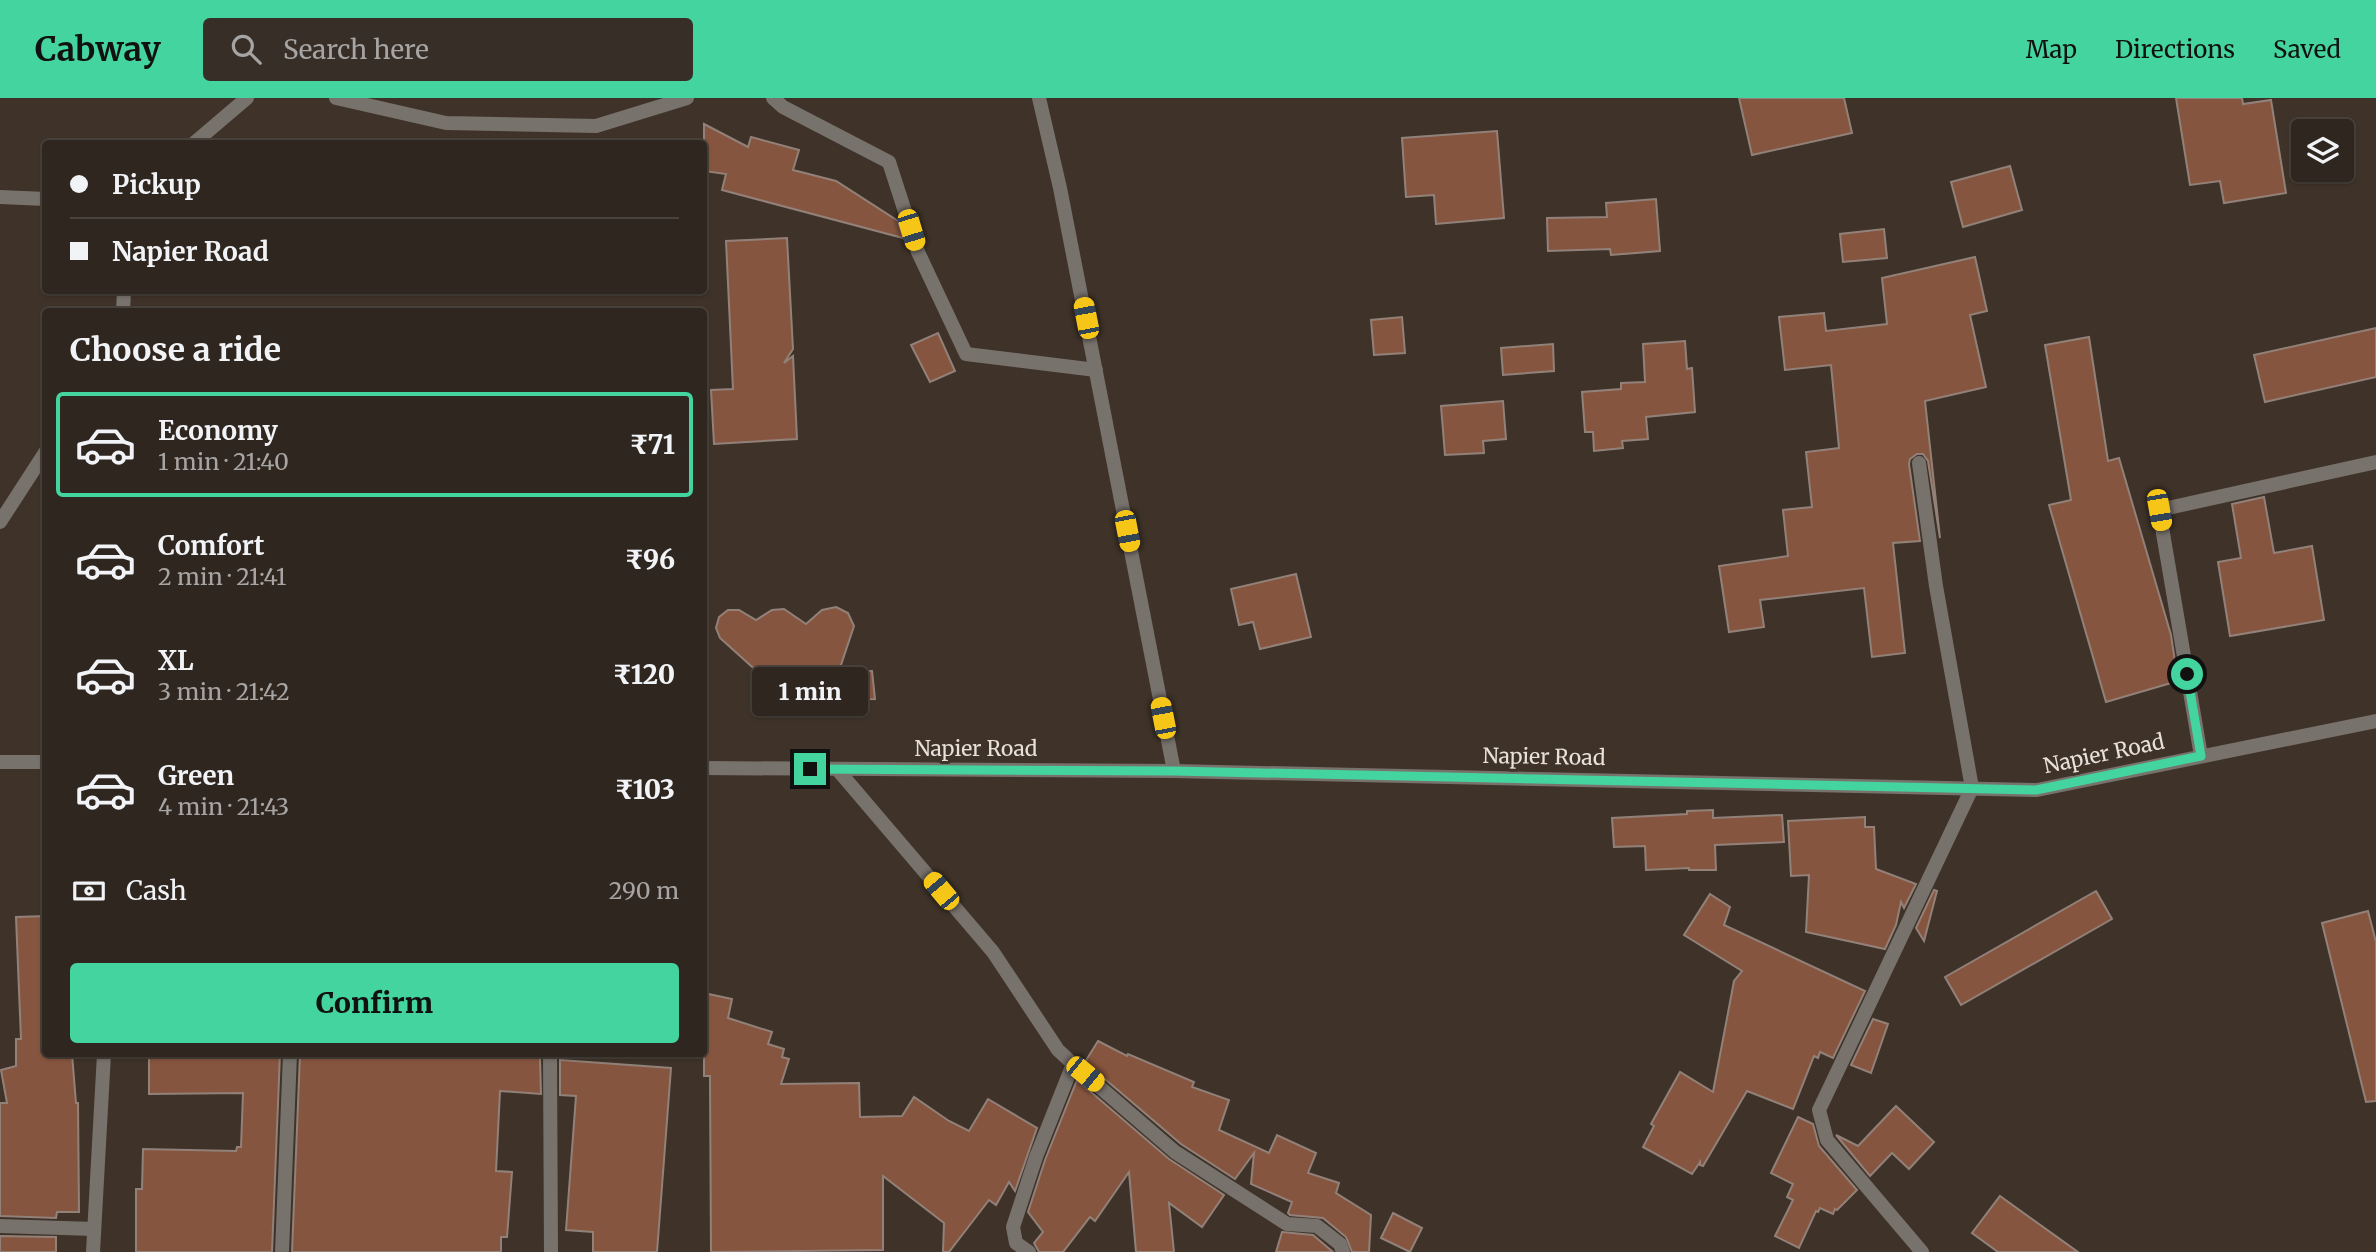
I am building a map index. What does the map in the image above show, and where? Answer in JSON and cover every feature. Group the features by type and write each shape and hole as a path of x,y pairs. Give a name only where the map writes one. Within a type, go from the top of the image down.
{"street":[{"path":"198,140 247,98"},
{"path":"336,98 446,123 596,126 687,98"},
{"path":"773,98 783,107 889,162 918,252 966,354 1096,370"},
{"path":"1039,98 1060,188 1174,771"},
{"path":"0,197 42,199"},
{"path":"0,522 42,457"},
{"path":"2201,756 2159,510 2376,462"},
{"path":"1919,463 1936,586 1972,788 1819,1110 1827,1140 1922,1252"},
{"name":"Napier Road","path":"707,768 1174,771 2036,790 2376,721"},
{"path":"0,762 42,762"},
{"path":"837,769 993,953 1058,1050 1175,1152 1287,1224 1317,1226 1340,1244 1343,1252"},
{"path":"93,1252 104,1057"},
{"path":"282,1252 290,1057"},
{"path":"550,1057 551,1252"},
{"path":"1029,1252 1016,1243 1013,1227 1036,1157 1073,1064"},
{"path":"0,1226 94,1228"}],"building":[{"path":"1739,98 1844,98 1852,133 1752,155"},
{"path":"2176,98 2242,98 2243,104 2271,100 2286,193 2224,203 2220,181 2190,185"},
{"path":"704,124 748,147 751,137 799,150 793,170 836,181 898,221 903,238 722,190 726,174 707,171 707,140 704,140"},
{"path":"1497,131 1504,218 1436,224 1434,195 1406,197 1402,138"},
{"path":"2010,166 2022,210 1963,227 1951,182"},
{"path":"1656,199 1660,251 1611,255 1610,249 1548,251 1547,218 1607,217 1606,203"},
{"path":"1884,229 1887,258 1843,262 1840,234"},
{"path":"787,238 793,349 784,363 793,356 797,439 714,444 711,390 733,389 726,241"},
{"path":"1975,257 1987,311 1970,315 1986,387 1925,401 1940,538 1928,461 1923,454 1917,454 1910,459 1909,464 1920,541 1893,543 1905,653 1872,657 1864,588 1760,600 1764,627 1729,632 1719,566 1788,556 1783,510 1812,507 1806,452 1839,448 1831,365 1785,370 1779,317 1824,313 1826,331 1887,324 1882,278"},
{"path":"1402,317 1405,353 1374,355 1371,320"},
{"path":"2376,328 2376,377 2265,402 2254,355"},
{"path":"938,333 955,371 930,382 911,345"},
{"path":"2089,337 2108,461 2119,458 2171,635 2178,681 2106,702 2049,505 2071,500 2045,345"},
{"path":"1685,341 1687,369 1692,368 1695,412 1646,417 1648,439 1622,441 1623,448 1594,451 1593,432 1585,432 1582,392 1621,389 1621,383 1645,382 1643,344"},
{"path":"1553,344 1554,371 1503,375 1501,348"},
{"path":"1503,401 1506,439 1483,441 1484,453 1445,455 1441,406"},
{"path":"2264,497 2274,553 2312,546 2324,620 2230,636 2218,562 2241,558 2232,504"},
{"path":"1296,574 1311,637 1260,649 1253,622 1239,625 1231,589"},
{"path":"836,607 848,613 854,626 839,671 872,671 875,699 790,701 720,638 716,628 719,617 728,610 739,610 756,620 772,610 784,609 806,624 822,610"},
{"path":"1713,810 1713,818 1782,815 1784,842 1715,845 1716,870 1646,870 1645,846 1614,847 1612,818"},
{"path":"1865,817 1865,827 1874,827 1876,869 1916,884 1904,908 1901,902 1896,925 1885,949 1806,932 1809,875 1791,876 1788,821"},
{"path":"1934,890 1937,891 1924,941 1916,928"},
{"path":"2096,891 2112,919 1961,1005 1945,977"},
{"path":"1710,894 1730,907 1724,925 1865,991 1833,1058 1820,1052 1818,1058 1814,1056 1793,1109 1747,1091 1703,1166 1700,1162 1692,1174 1643,1147 1654,1126 1651,1124 1680,1072 1713,1092 1734,981 1742,971 1684,935"},
{"path":"2368,911 2376,942 2376,1101 2366,1102 2322,923"},
{"path":"42,916 42,1057 72,1057 78,1103 79,1212 57,1212 56,1218 0,1216 0,1103 7,1103 1,1070 16,1066 16,1039 21,1039 16,917"},
{"path":"707,994 732,999 728,1018 772,1032 768,1044 784,1049 782,1057 789,1059 781,1084 859,1083 860,1117 902,1116 914,1097 969,1131 988,1099 1037,1128 1015,1191 1009,1182 996,1205 989,1200 949,1252 943,1252 944,1223 883,1176 883,1250 711,1252 710,1076 704,1076 704,1057 707,1057"},
{"path":"1873,1019 1888,1024 1871,1073 1851,1065"},
{"path":"1098,1041 1127,1056 1128,1054 1194,1082 1192,1087 1229,1100 1219,1130 1269,1153 1277,1135 1316,1153 1308,1173 1339,1183 1336,1193 1371,1215 1369,1252 1352,1252 1346,1237 1323,1218 1290,1215 1288,1213 1292,1202 1251,1184 1254,1153 1235,1179 1181,1144 1085,1062"},
{"path":"149,1057 280,1057 272,1252 136,1252 136,1189 142,1189 143,1149 236,1151 237,1147 241,1147 243,1093 149,1094"},
{"path":"300,1057 540,1058 541,1094 500,1091 496,1171 512,1172 507,1237 501,1237 501,1252 292,1252"},
{"path":"560,1060 671,1068 657,1252 593,1252 593,1232 566,1230 576,1096 560,1095"},
{"path":"1077,1080 1169,1159 1224,1195 1202,1227 1169,1203 1174,1252 1136,1252 1129,1172 1095,1221 1090,1217 1063,1252 1039,1252 1034,1243 1043,1232 1028,1212 1045,1160"},
{"path":"1896,1106 1934,1142 1909,1169 1892,1153 1870,1176 1836,1135 1858,1146"},
{"path":"1798,1117 1813,1124 1819,1146 1857,1190 1835,1209 1833,1214 1820,1208 1816,1211 1799,1248 1775,1236 1793,1200 1787,1197 1793,1184 1771,1173"},
{"path":"2000,1196 2078,1252 1998,1252 1972,1233"},
{"path":"1393,1213 1422,1228 1410,1252 1381,1238"},
{"path":"1282,1232 1313,1235 1333,1252 1276,1252"},
{"path":"0,1236 56,1237 56,1252 0,1252"}],"route":[{"path":"810,769 1174,771 2036,790 2201,756 2187,674"}]}
